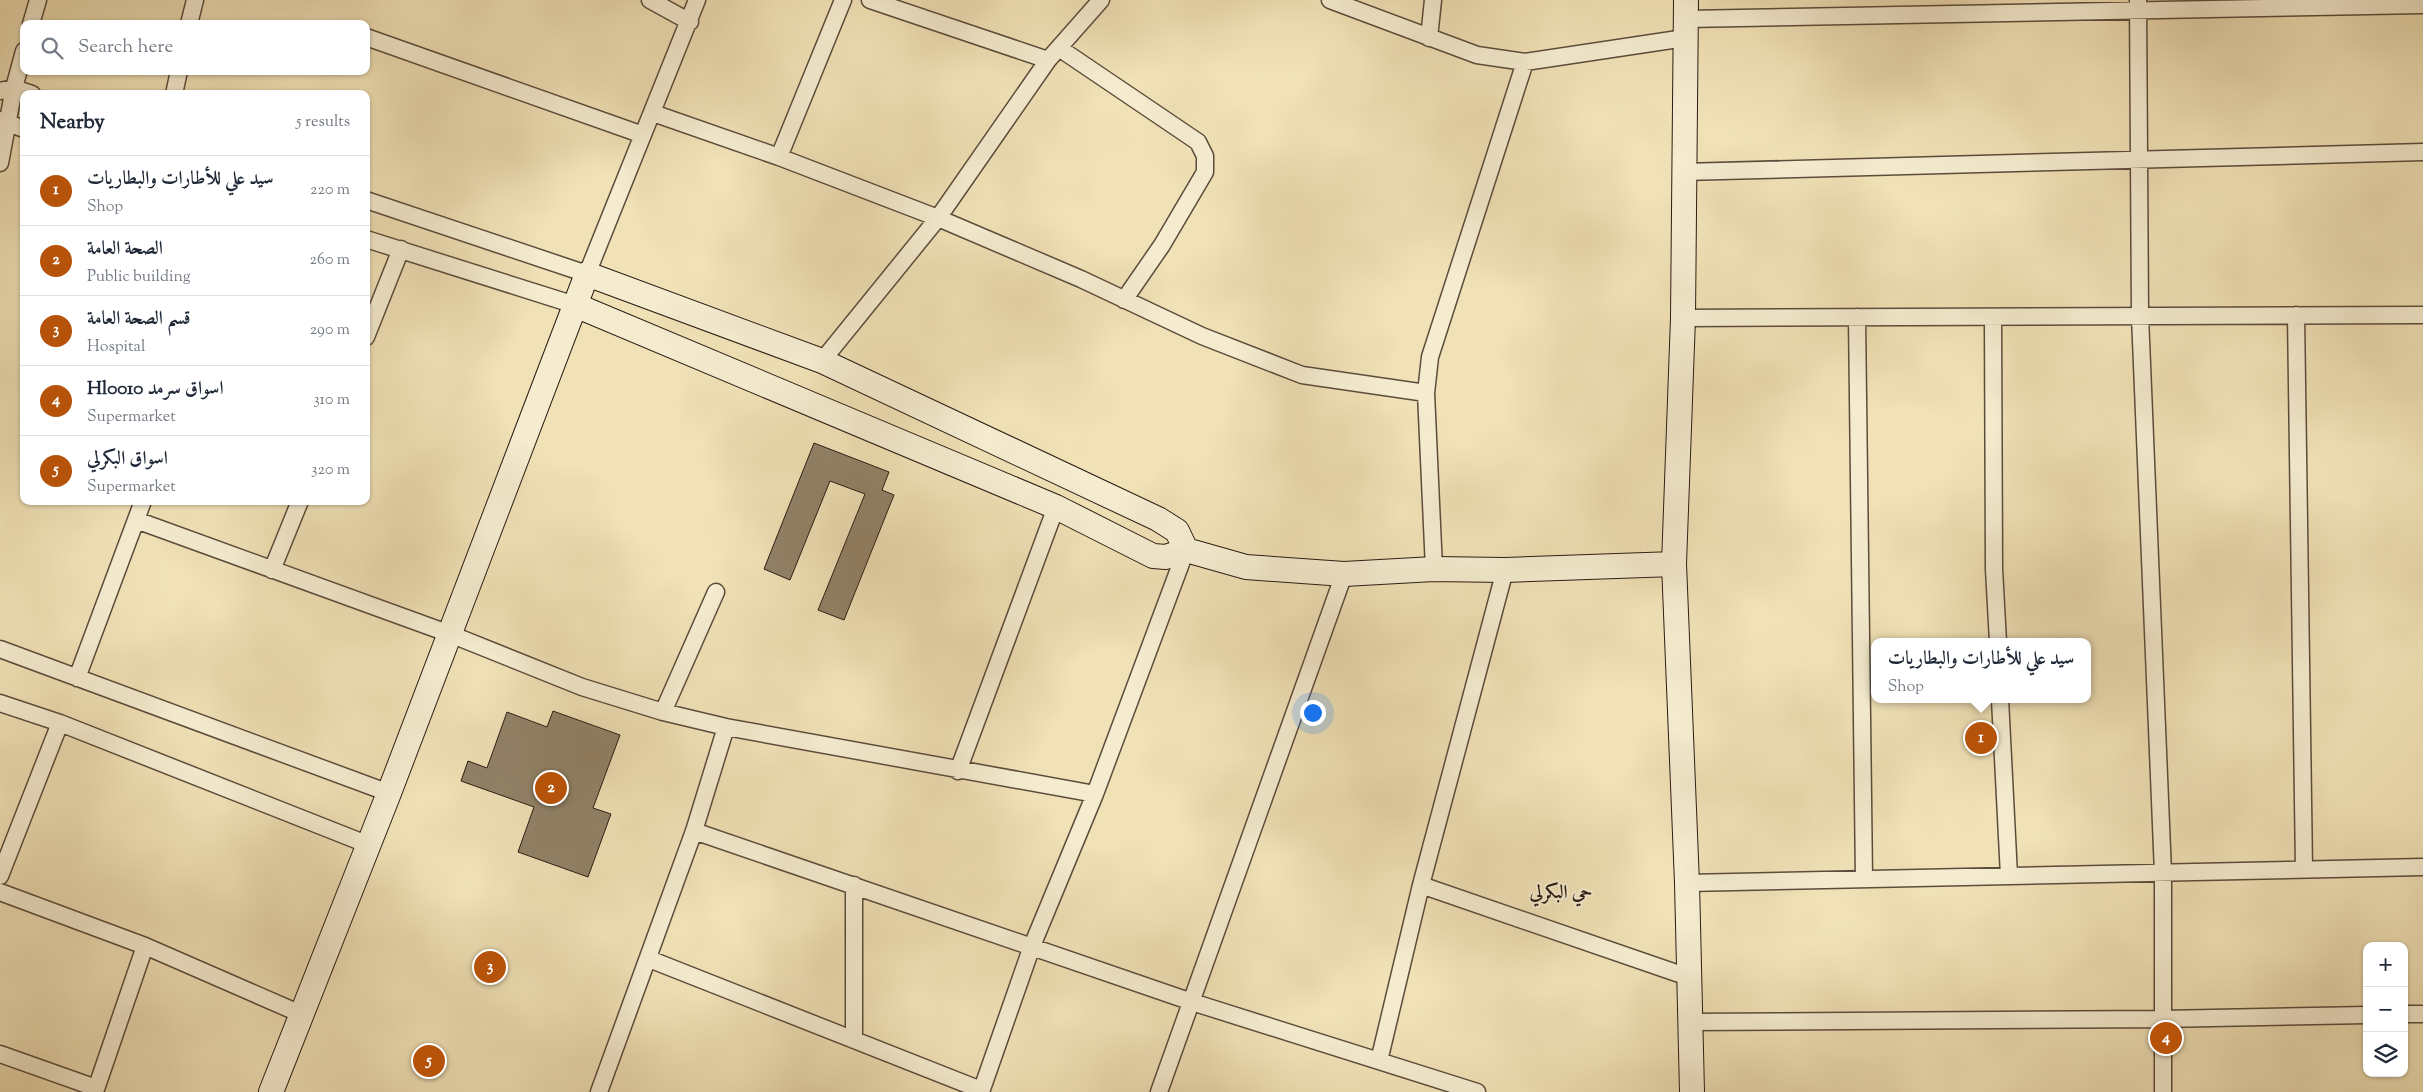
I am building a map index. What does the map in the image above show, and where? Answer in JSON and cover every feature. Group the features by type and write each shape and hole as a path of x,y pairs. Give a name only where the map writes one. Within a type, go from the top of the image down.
{"street":[{"path":"32,20 38,0"},
{"path":"191,20 195,0"},
{"path":"650,0 690,22"},
{"path":"271,1092 390,793 587,274 690,22 697,0"},
{"path":"779,158 843,0"},
{"path":"870,0 1053,54 1198,142 1205,156 1205,172 1162,245 1124,300"},
{"path":"822,361 938,218 1053,54 1101,0"},
{"path":"1330,0 1477,55 1525,62 1686,19 2007,6 2423,5"},
{"path":"1429,38 1433,0"},
{"path":"2138,5 2140,316 2163,872 2163,1092"},
{"path":"1686,19 1683,318 1674,564 1687,883 1692,1092"},
{"path":"370,38 643,134"},
{"path":"0,162 7,90 20,60"},
{"path":"1434,569 1426,393 1430,357 1525,62"},
{"path":"175,90 178,75"},
{"path":"7,90 20,92"},
{"path":"653,113 938,218 1202,336 1302,375 1426,393"},
{"path":"4,122 20,128"},
{"path":"1683,172 2423,152"},
{"path":"370,201 587,274 822,361 1158,519 1177,531 1186,550 1095,794 1032,946 981,1091 649,959"},
{"path":"370,240 575,306 1056,507 1153,556 1166,557 1186,550 1246,568 1344,574 1434,569 1504,570 1674,564"},
{"path":"370,327 401,250"},
{"path":"2296,315 2304,869"},
{"path":"1683,318 2423,315"},
{"path":"1858,317 1864,879"},
{"path":"1993,317 1994,569 1998,638"},
{"path":"77,678 142,505"},
{"path":"272,570 298,505"},
{"path":"958,771 1056,507"},
{"path":"136,520 450,634 582,687 663,712 726,727 958,771 1095,794"},
{"path":"1379,1061 1421,885 1504,570"},
{"path":"1159,1092 1344,574"},
{"path":"663,712 716,592"},
{"path":"0,649 390,793"},
{"path":"0,703 60,724 369,845"},
{"path":"2000,703 2009,876"},
{"path":"0,876 60,724"},
{"path":"599,1092 694,831 726,727"},
{"path":"694,831 1192,1002 1477,1092"},
{"path":"1687,883 2423,867"},
{"path":"854,885 854,1040"},
{"path":"1421,885 1688,977"},
{"path":"0,892 145,946 301,1014"},
{"path":"0,1054 95,1090 145,946"},
{"path":"2408,1014 2423,1014"},
{"path":"1689,1022 2162,1020 2363,1015"}],"building":[{"path":"814,443 889,472 882,490 894,495 844,620 818,610 865,494 830,481 790,580 764,569"},
{"path":"553,711 620,735 593,808 611,814 588,877 518,852 534,807 461,781 468,761 487,768 507,712 547,727"}],"place":[{"name":"سيد علي للأطارات والبطاريات","path":"1981,738"},
{"name":"الصحة العامة","path":"551,788"},
{"name":"قسم الصحة العامة","path":"490,967"},
{"name":"Hl0010 اسواق سرمد","path":"2166,1038"},
{"name":"اسواق البكرلي","path":"429,1061"}],"district":[{"name":"حي البكرلي","path":"1561,893"}]}
